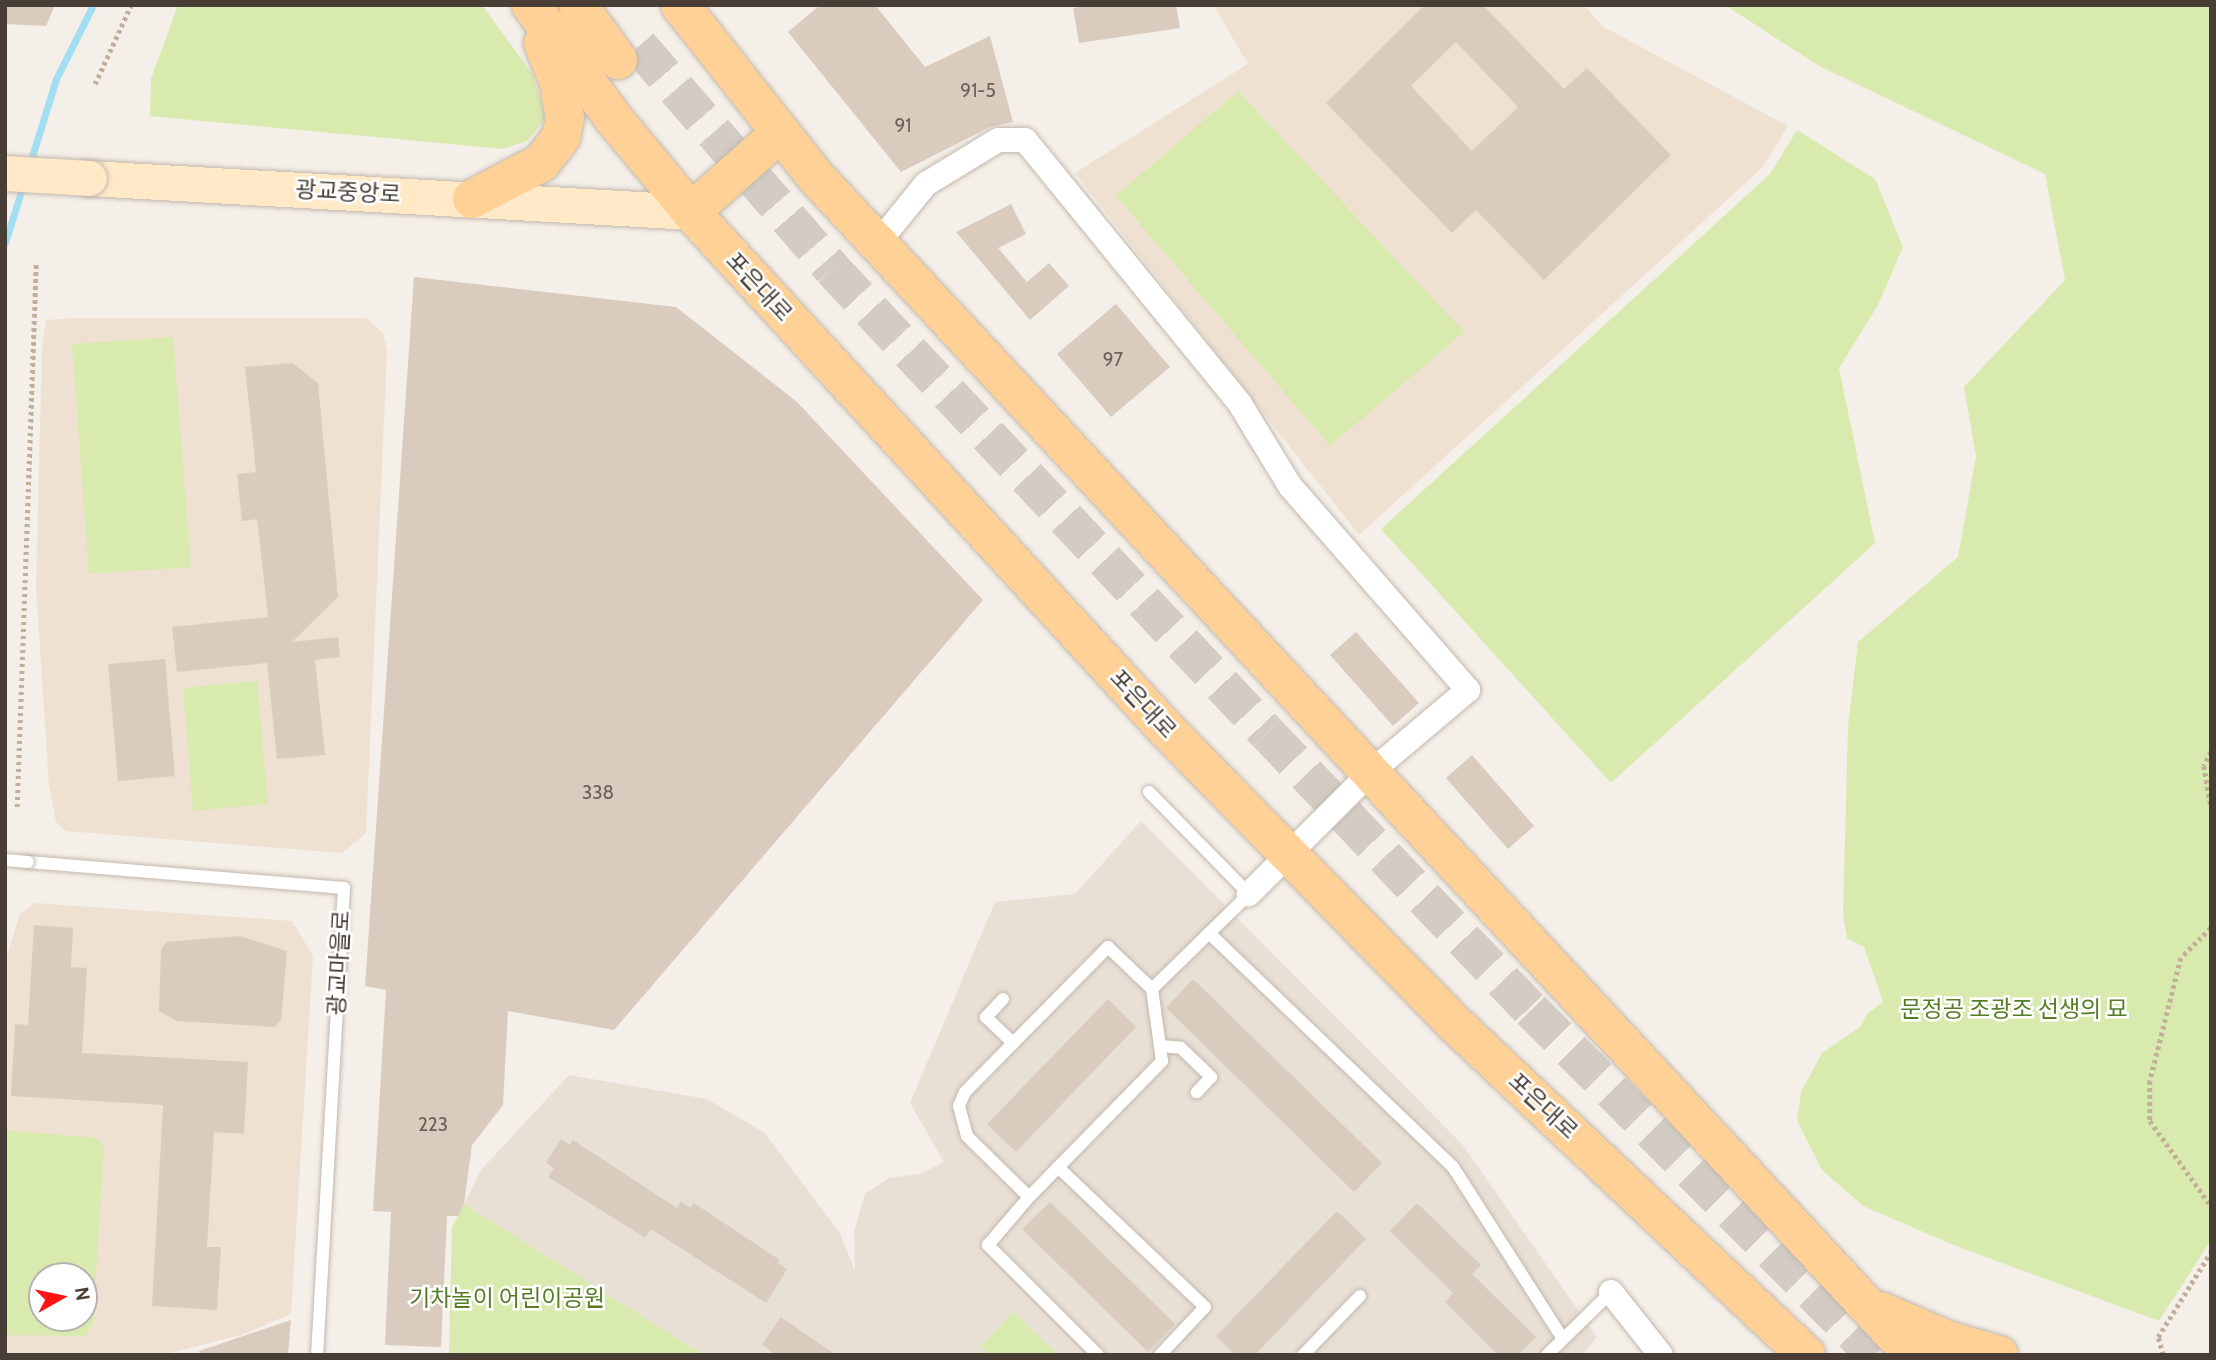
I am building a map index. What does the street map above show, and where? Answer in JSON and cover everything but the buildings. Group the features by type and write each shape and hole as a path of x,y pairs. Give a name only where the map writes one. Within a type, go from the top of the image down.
{"main road":[{"path":"472,199 541,163 561,137 565,118 558,83 530,5"},
{"name":"포은대로","path":"530,5 613,118 691,212 1165,728 1456,1025 1806,1355"},
{"path":"578,5 628,53 610,5"},
{"path":"680,5 780,133 878,243 1913,1355"},
{"path":"691,212 780,133"},
{"name":"광교중앙로","path":"5,173 691,212"},
{"path":"1869,1306 1951,1341 1999,1355"}],"street":[{"path":"878,243 926,184 998,140 1025,140 1240,404 1290,486 1468,690 1371,772 1249,894"},
{"path":"1611,1292 1661,1355"}],"lane":[{"path":"1149,792 1249,894 1152,989"},
{"name":"광교마을로","path":"5,860 344,888 317,1355"},
{"path":"1209,933 1453,1167 1563,1339"},
{"path":"1029,1197 967,1136 959,1106 965,1093 1108,947 1152,989 1162,1061 1029,1197 988,1245 1098,1355"},
{"path":"1003,999 986,1017 1013,1043"},
{"path":"1160,1046 1181,1048 1210,1077 1197,1092"},
{"path":"1058,1167 1205,1307 1160,1355"},
{"path":"1547,1355 1611,1292"},
{"path":"1303,1355 1360,1296"}],"path":[{"path":"95,84 131,5"},
{"path":"17,807 36,262"},
{"path":"2211,752 2204,766 2211,807"},
{"path":"2211,928 2181,958 2150,1081 2150,1121 2211,1206"},
{"path":"2163,1355 2158,1337 2211,1252"}],"shaded area":[{"path":"1213,5 1584,5 1602,26 1788,126 1762,168 1359,535 1075,173 1248,64"},
{"path":"366,318 383,333 387,351 366,833 342,853 66,831 56,822 49,786 36,587 42,349 46,320"},
{"path":"1141,821 1462,1144 1597,1337 1582,1355 704,1355 464,1204 481,1170 569,1075 707,1099 765,1133 840,1233 855,1271 854,1231 865,1194 889,1178 920,1174 944,1162 910,1103 995,902 1075,894"},
{"path":"35,903 292,921 313,956 291,1314 241,1335 163,1355 5,1355 5,962 20,914"}],"green space":[{"path":"178,5 482,5 533,75 546,118 527,141 504,149 150,116 151,79"},
{"name":"문정공 조광조 선생의 묘","path":"1725,5 2211,5 2211,1240 2159,1321 1956,1246 1863,1206 1822,1170 1797,1121 1801,1092 1822,1053 1860,1027 1867,1014 1883,1002 1864,947 1847,938 1843,914 1848,726 1858,642 1958,557 1976,456 1964,387 2065,280 2045,174 1819,66"},
{"path":"1238,91 1464,332 1330,446 1116,196"},
{"path":"1797,130 1875,179 1903,247 1878,305 1839,368 1875,543 1611,783 1381,529 1770,174"},
{"path":"173,337 191,567 89,574 72,344"},
{"path":"257,681 268,804 193,811 183,688"},
{"path":"5,1130 96,1138 104,1147 97,1262 28,1262 28,1332 87,1332 85,1336 5,1335"},
{"name":"기차놀이 어린이공원","path":"464,1204 704,1355 449,1355 452,1227"},
{"path":"1013,1312 1058,1355 989,1355 980,1347"}],"waterway":[{"path":"30,163 56,79 93,5"},
{"path":"5,243 23,185"}],"tunnel":[{"path":"639,46 832,269 1267,733 1531,1010 1875,1355"}]}
